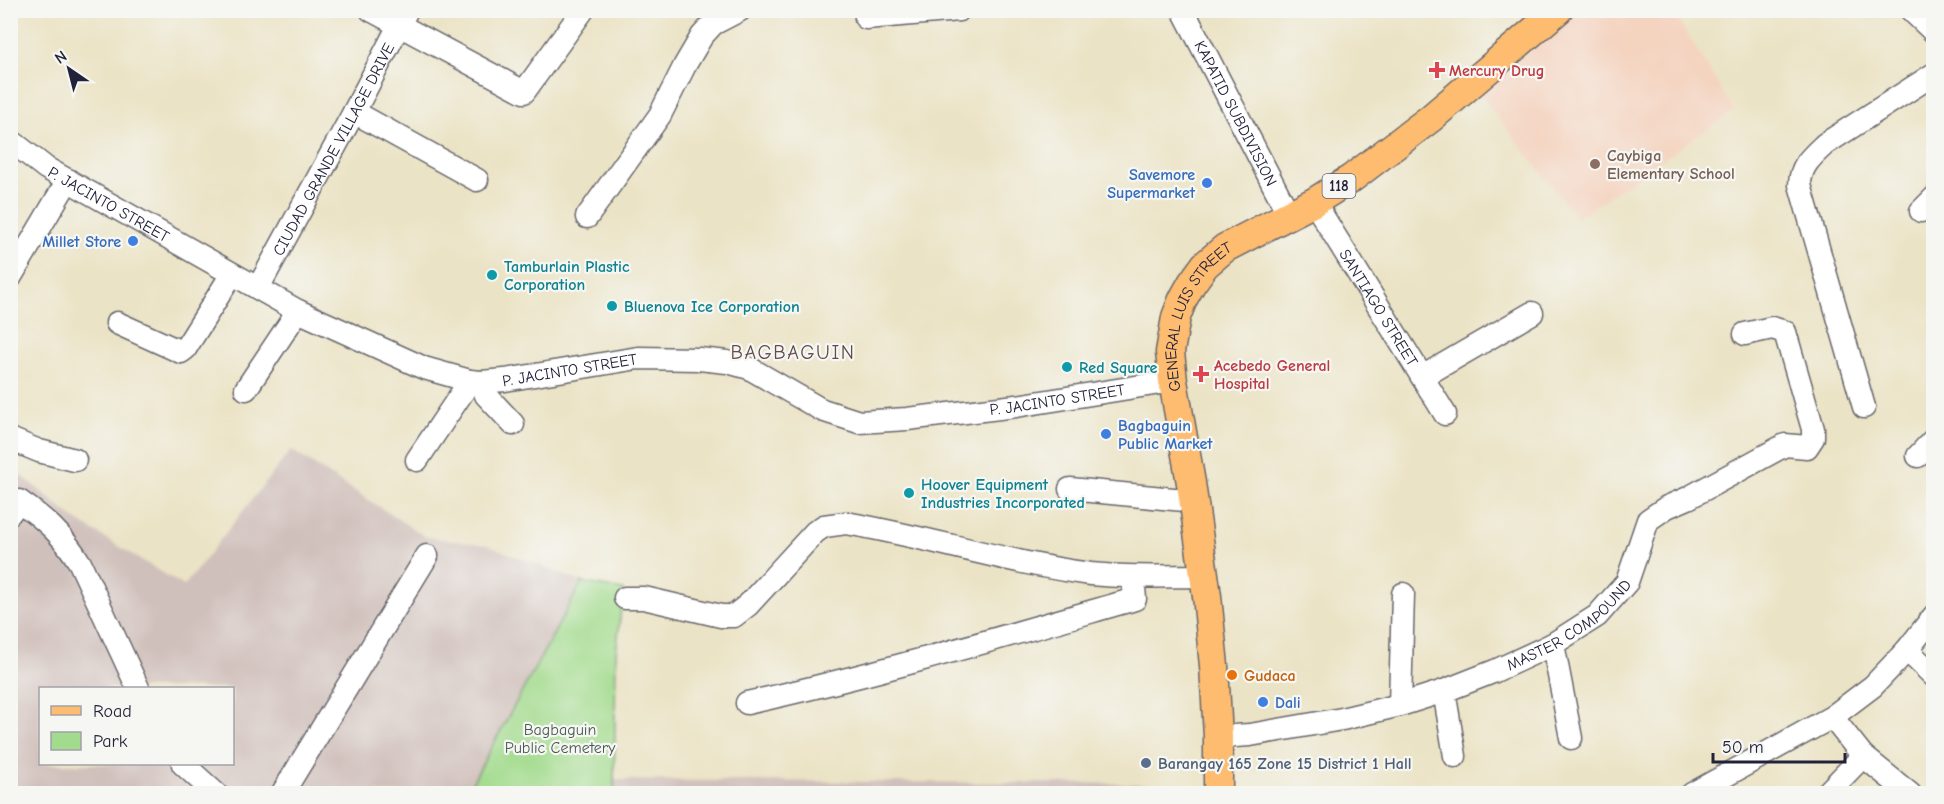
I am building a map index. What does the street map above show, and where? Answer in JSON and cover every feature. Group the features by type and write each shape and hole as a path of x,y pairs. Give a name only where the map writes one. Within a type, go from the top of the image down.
{"main road":[{"name":"GENERAL LUIS STREET","path":"1218,794 1214,666 1194,501 1170,351 1179,308 1192,283 1205,265 1225,248 1302,209 1352,178 1391,149 1558,10"}],"street":[{"path":"371,10 404,19 524,92 583,10"},
{"path":"587,217 660,115 702,36 713,24 740,10"},
{"path":"866,18 959,10"},
{"name":"KAPATID SUBDIVISION","path":"1183,10 1302,209"},
{"path":"1911,10 1934,32"},
{"name":"CIUDAD GRANDE VILLAGE DRIVE","path":"258,288 404,19"},
{"path":"1864,407 1800,185 1800,176 1803,168 1825,144 1934,74"},
{"path":"354,112 477,180"},
{"name":"P. JACINTO STREET","path":"10,140 68,180 298,311 424,368 475,381 638,358 699,359 727,362 749,368 822,410 859,422 907,419 1016,406 1173,381"},
{"path":"10,278 68,180"},
{"name":"SANTIAGO STREET","path":"1302,209 1422,377 1445,414"},
{"path":"117,323 181,352 232,274"},
{"path":"246,389 298,311"},
{"path":"1422,377 1532,313"},
{"name":"MASTER COMPOUND","path":"1218,737 1250,735 1342,718 1400,705 1444,691 1495,671 1553,644 1597,616 1627,582 1648,520 1667,507 1688,498 1785,445 1807,447 1813,438 1813,429 1785,332 1772,328 1745,334"},
{"path":"417,460 475,381 513,424"},
{"path":"10,439 39,451 75,460"},
{"path":"1918,456 1934,439"},
{"path":"1070,489 1194,501"},
{"path":"10,513 19,501 57,531 69,546 80,563 138,687"},
{"path":"625,598 644,598 721,616 734,615 748,605 815,532 824,526 846,523 1022,562 1088,573 1134,577 1204,576"},
{"path":"282,794 427,556"},
{"path":"747,703 829,685 1135,599 1134,577"},
{"path":"1400,705 1403,594"},
{"path":"1692,794 1832,717 1873,686 1907,650 1934,616"},
{"path":"1553,644 1571,738"},
{"path":"1907,650 1934,676"},
{"path":"1444,691 1455,756"},
{"path":"1832,717 1863,756 1910,794"},
{"path":"1826,794 1863,756"},
{"path":"184,765 216,794"}],"shaded area":[{"name":"Caybiga Elementary School","path":"1579,11 1673,11 1734,111 1577,218 1478,92"},
{"path":"291,450 426,537 487,545 582,582 466,793 11,793 10,466 77,521 184,586"},
{"path":"614,780 1187,784 1187,794 614,794"}],"green space":[{"name":"Bagbaguin Public Cemetery","path":"582,582 623,590 616,654 614,793 466,794"}],"place":[{"name":"Mercury Drug","path":"1437,70"},
{"name":"Caybiga Elementary School","path":"1595,164"},
{"name":"Savemore Supermarket","path":"1207,183"},
{"name":"Millet Store","path":"133,241"},
{"name":"Tamburlain Plastic Corporation","path":"492,275"},
{"name":"Bluenova Ice Corporation","path":"612,306"},
{"name":"Red Square","path":"1067,367"},
{"name":"Acebedo General Hospital","path":"1201,374"},
{"name":"Bagbaguin Public Market","path":"1106,434"},
{"name":"Hoover Equipment Industries Incorporated","path":"909,493"},
{"name":"Gudaca","path":"1232,675"},
{"name":"Dali","path":"1263,702"},
{"name":"Barangay 165 Zone 15 District 1 Hall","path":"1146,763"}],"district":[{"name":"BAGBAGUIN","path":"793,352"}]}
